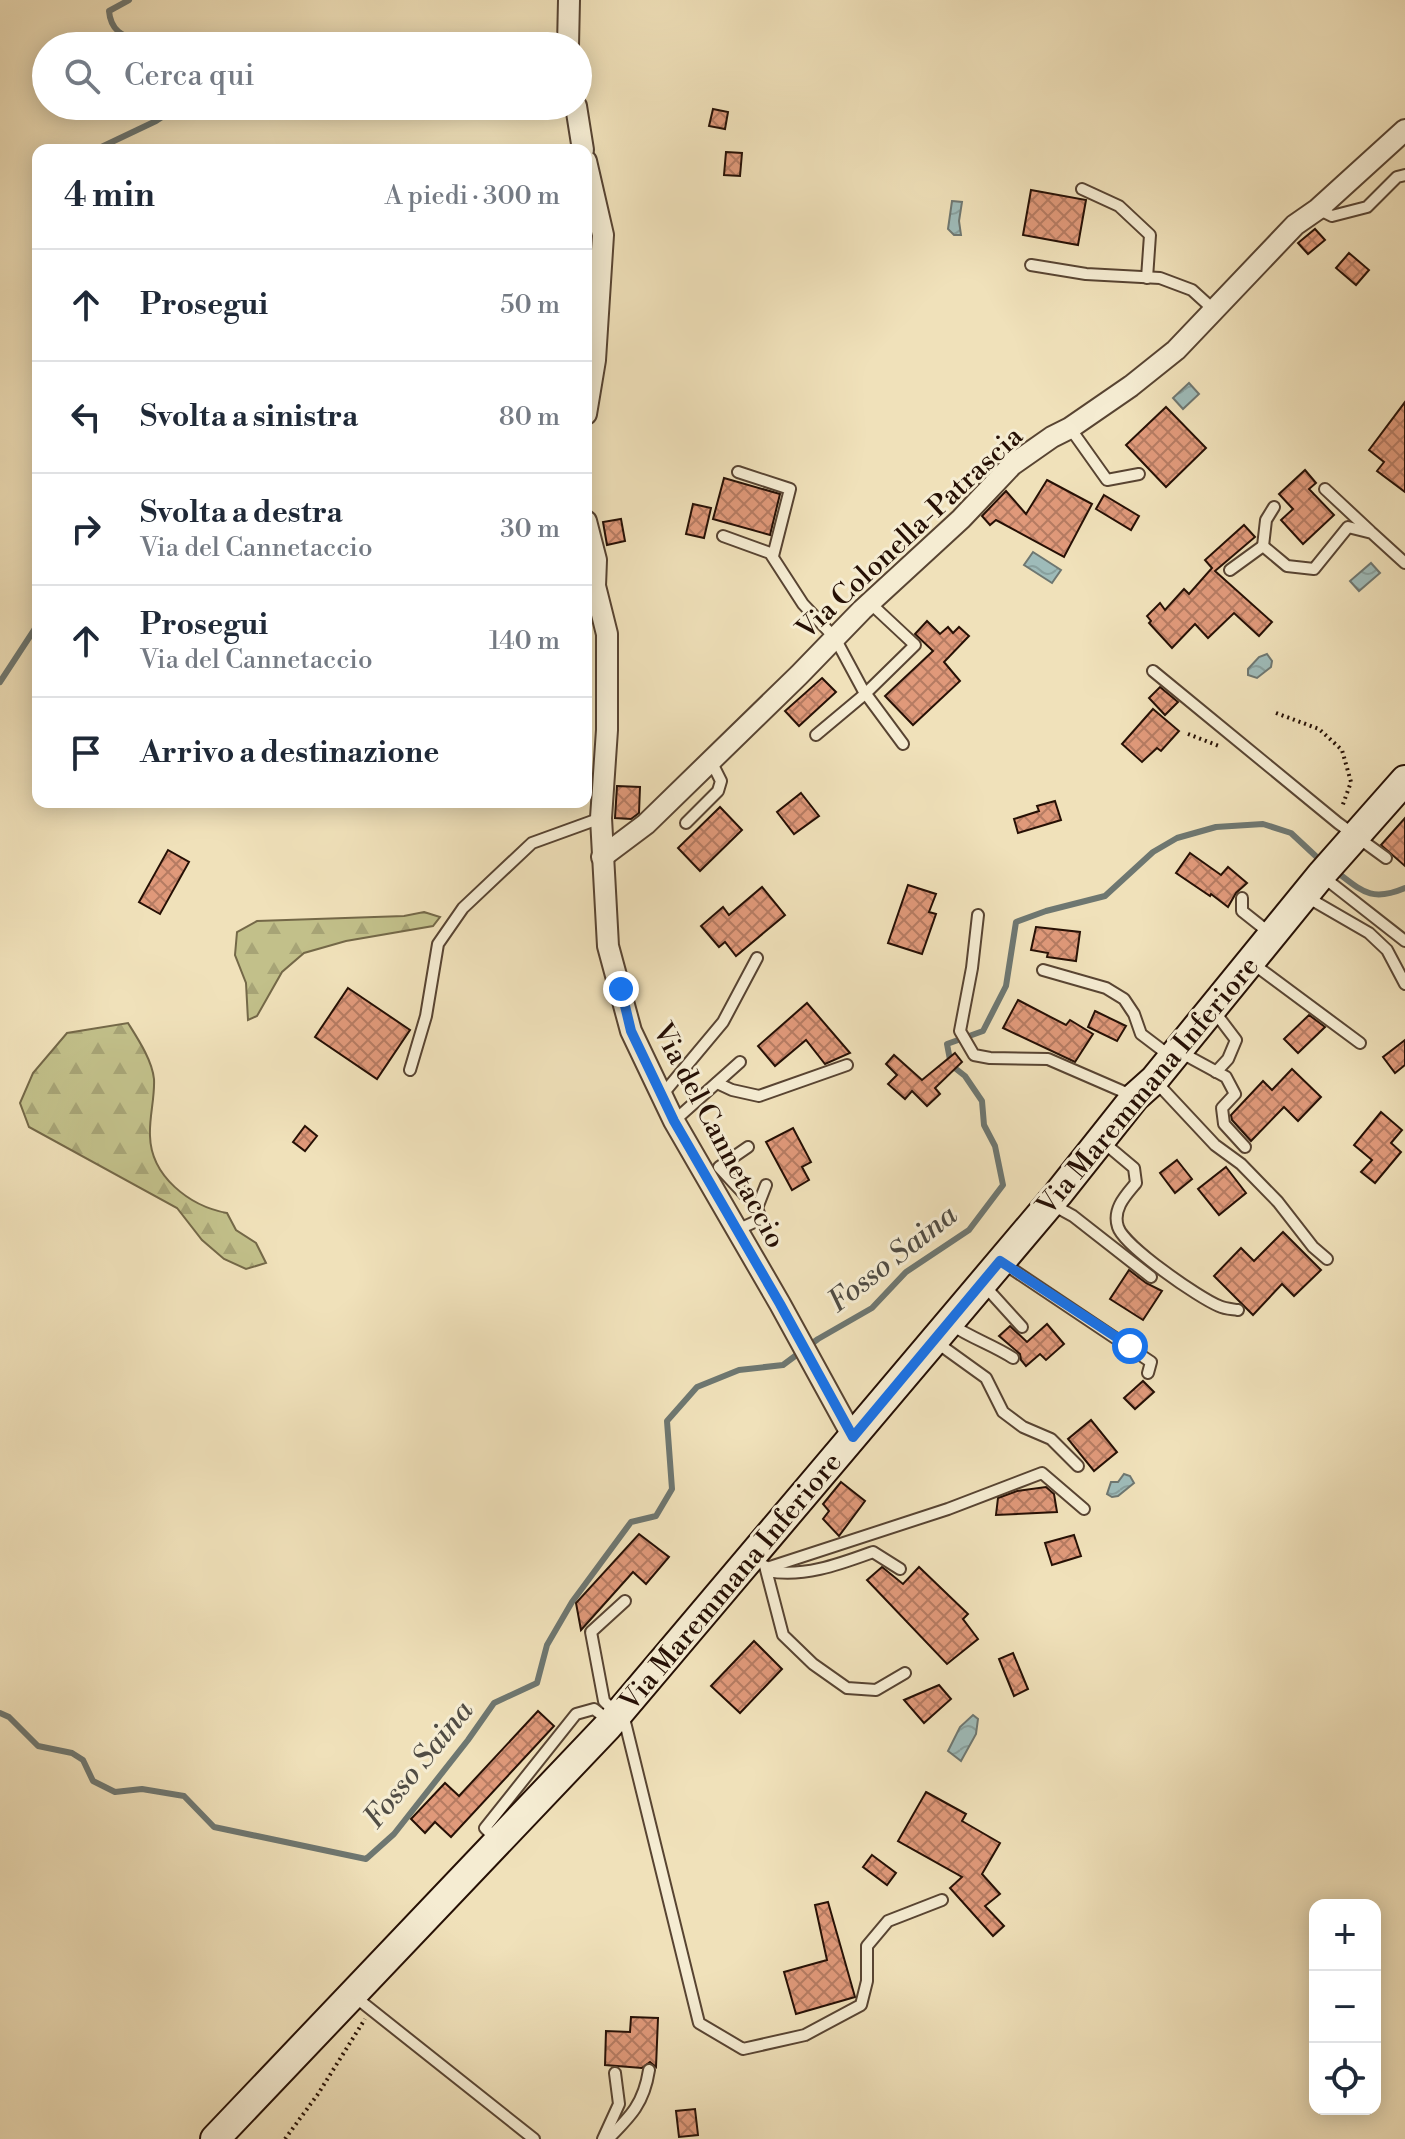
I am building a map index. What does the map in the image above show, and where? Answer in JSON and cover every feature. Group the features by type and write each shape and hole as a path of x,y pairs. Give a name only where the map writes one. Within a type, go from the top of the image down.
{"main road":[{"name":"Via Maremmana Inferiore","path":"215,2139 362,2003 499,1842 763,1564 853,1437 1174,1054 1330,859 1405,780"}],"street":[{"path":"568,32 569,0"},
{"path":"578,120 582,144"},
{"name":"Via Colonella-Patrascia","path":"602,857 646,824 870,603 961,519 1012,465 1131,386 1176,350 1295,225 1318,209 1405,130"},
{"path":"592,187 603,235 592,378"},
{"name":"Via del Cannetaccio","path":"592,544 596,560 592,578"},
{"name":"Via del Cannetaccio","path":"592,586 607,634 607,730 601,818 608,946 631,1031 674,1121 853,1437"}],"lane":[{"path":"1318,209 1332,216 1367,207 1397,177 1405,175"},
{"path":"1082,189 1119,206 1150,235 1147,278"},
{"path":"1031,265 1086,274 1160,278 1192,290 1214,310"},
{"path":"1070,428 1107,480 1139,474"},
{"path":"738,472 790,489 773,556"},
{"path":"1325,489 1405,563"},
{"path":"1230,570 1263,546 1266,520 1274,507"},
{"path":"1263,546 1287,566 1314,569 1348,527 1372,533"},
{"path":"723,536 773,556 803,604 835,638 865,694 903,744"},
{"path":"816,735 865,694 915,645 870,603"},
{"path":"1153,671 1405,941"},
{"path":"686,823 718,791 721,781 711,760"},
{"path":"410,1070 426,1016 438,944 463,908 532,843 601,818"},
{"path":"1330,859 1368,842 1386,858"},
{"path":"1330,859 1369,933 1387,950 1405,984"},
{"path":"1242,898 1242,911 1272,935"},
{"path":"978,915 960,1031 974,1055 1048,1059 1145,1088 1241,1164 1327,1259"},
{"path":"662,1095 723,1022 757,958"},
{"path":"1250,961 1360,1043"},
{"path":"1043,970 1106,988 1124,999 1134,1014 1141,1034 1174,1054 1226,1077 1235,1094 1222,1108 1224,1124 1245,1147"},
{"path":"1211,1008 1236,1040 1228,1059 1216,1072"},
{"path":"674,1121 740,1062"},
{"path":"717,1083 759,1096 847,1065"},
{"path":"1101,1140 1134,1168 1136,1183 1118,1206 1118,1226 1130,1245 1193,1292 1221,1307 1238,1310"},
{"path":"737,1230 761,1219 757,1208 719,1167 748,1147"},
{"path":"757,1208 766,1185"},
{"path":"1050,1203 1073,1216 1151,1277"},
{"path":"991,1271 1022,1327"},
{"path":"991,1271 1151,1362 1148,1373"},
{"path":"940,1331 968,1336 994,1346 1013,1358"},
{"path":"940,1331 986,1378 1003,1412 1023,1427 1051,1439 1078,1466"},
{"path":"763,1564 948,1509 1042,1473 1084,1509"},
{"path":"763,1564 780,1573 829,1568 873,1552 900,1569"},
{"path":"763,1564 783,1635 813,1664 847,1688 876,1690 905,1673"},
{"path":"625,1601 591,1632 604,1701 617,1715 699,2023 743,2049 805,2035 861,2005 867,1981 867,1946 888,1921 942,1900"},
{"path":"362,2003 534,2139"},
{"path":"605,2139 629,2119 646,2094 649,2070"},
{"path":"605,2139 619,2104 615,2073"}],"path":[{"path":"1276,713 1319,729 1342,750 1351,782 1330,859"},
{"path":"285,2139 326,2082 362,2003"}],"green space":[{"path":"424,912 440,917 433,926 346,941 304,953 282,972 257,1016 248,1020 246,983 235,955 237,932 257,921 404,916"},
{"path":"128,1023 153,1072 150,1136 157,1164 186,1196 199,1204 227,1213 236,1230 256,1243 266,1263 246,1269 224,1259 202,1240 177,1208 29,1127 20,1103 33,1073 67,1033"}],"water":[{"path":"952,201 962,202 959,221 961,235 954,235 948,229"},
{"path":"1189,383 1199,394 1183,409 1173,398"},
{"path":"1033,552 1061,570 1052,583 1024,565"},
{"path":"1371,563 1380,573 1359,591 1350,581"},
{"path":"1267,654 1272,661 1271,667 1257,678 1248,675 1248,669 1259,657"},
{"path":"1124,1474 1130,1476 1134,1483 1118,1496 1107,1494 1111,1482 1118,1482"},
{"path":"973,1715 978,1719 976,1734 961,1761 948,1751 960,1727"}],"building":[{"path":"713,109 728,112 725,129 709,126"},
{"path":"726,152 742,153 740,176 724,175"},
{"path":"1031,190 1086,200 1078,245 1023,235"},
{"path":"1315,229 1325,240 1308,254 1298,243"},
{"path":"1349,253 1369,270 1356,285 1336,268"},
{"path":"1405,402 1405,492 1377,471 1384,462 1369,450"},
{"path":"1166,407 1206,448 1166,487 1126,445"},
{"path":"1305,470 1316,483 1309,489 1334,515 1303,544 1281,520 1293,509 1279,494"},
{"path":"724,478 780,494 770,535 713,519"},
{"path":"1047,480 1092,504 1064,557 996,520 990,525 982,516 1006,491 1026,514"},
{"path":"1104,495 1139,516 1131,530 1096,509"},
{"path":"693,504 711,508 704,538 686,534"},
{"path":"621,519 625,541 607,545 603,522"},
{"path":"1244,525 1255,537 1215,571 1272,622 1259,636 1234,613 1208,638 1195,624 1172,648 1149,623 1151,621 1147,616 1160,603 1165,610 1184,589 1189,594 1212,568 1205,560"},
{"path":"927,621 940,634 948,627 953,633 959,627 969,636 944,662 960,681 913,725 885,696 933,651 915,634"},
{"path":"822,678 836,692 799,726 785,711"},
{"path":"1160,687 1178,702 1165,715 1149,698"},
{"path":"1153,709 1179,731 1161,751 1157,748 1142,762 1122,744"},
{"path":"617,786 640,787 639,813 631,819 615,818"},
{"path":"801,793 819,816 794,834 777,812"},
{"path":"1055,801 1061,820 1018,833 1014,819 1039,811 1037,806"},
{"path":"720,807 742,830 700,871 678,848"},
{"path":"1405,818 1405,866 1381,845"},
{"path":"168,850 189,862 160,914 139,902"},
{"path":"1190,853 1221,875 1228,867 1247,883 1236,893 1228,907 1176,873"},
{"path":"908,885 936,894 929,912 936,914 922,954 888,943"},
{"path":"762,887 785,915 736,956 725,942 719,947 701,926 723,907 729,915"},
{"path":"1036,927 1080,932 1076,961 1047,957 1048,953 1031,950"},
{"path":"348,988 410,1030 377,1079 315,1037"},
{"path":"1018,1000 1066,1025 1070,1020 1093,1034 1075,1062 1003,1028"},
{"path":"807,1003 850,1053 825,1064 806,1040 775,1066 758,1046"},
{"path":"1095,1011 1126,1026 1117,1041 1088,1027"},
{"path":"1309,1015 1325,1027 1298,1053 1284,1039"},
{"path":"1405,1040 1405,1065 1395,1073 1383,1057"},
{"path":"955,1053 962,1062 935,1088 940,1094 927,1106 912,1091 905,1099 888,1084 897,1075 886,1064 894,1055 922,1080"},
{"path":"1292,1069 1321,1097 1298,1121 1284,1107 1251,1141 1231,1115 1263,1081 1272,1090"},
{"path":"1381,1112 1402,1130 1391,1143 1401,1152 1375,1183 1361,1172 1372,1160 1354,1145"},
{"path":"305,1126 317,1136 305,1151 293,1142"},
{"path":"793,1128 811,1162 802,1167 809,1180 792,1190 766,1142"},
{"path":"1177,1160 1192,1179 1175,1193 1160,1173"},
{"path":"1226,1167 1246,1193 1219,1215 1198,1189"},
{"path":"1283,1232 1321,1270 1294,1296 1282,1284 1253,1315 1214,1276 1241,1248 1254,1261"},
{"path":"1129,1270 1162,1291 1143,1320 1110,1299"},
{"path":"1047,1324 1064,1344 1046,1360 1040,1354 1026,1366 1020,1354 999,1336 1010,1326 1027,1342"},
{"path":"1143,1381 1154,1392 1135,1409 1124,1398"},
{"path":"1091,1420 1117,1452 1094,1471 1068,1439"},
{"path":"841,1482 865,1501 839,1536 823,1519 829,1511 823,1504"},
{"path":"1046,1487 1054,1494 1057,1512 996,1515 998,1498 1017,1491"},
{"path":"639,1534 669,1557 646,1584 633,1572 581,1630 576,1603"},
{"path":"1074,1535 1081,1556 1052,1565 1045,1543"},
{"path":"882,1567 903,1584 919,1567 968,1614 963,1619 978,1639 947,1664 867,1580"},
{"path":"754,1641 782,1669 740,1713 711,1686"},
{"path":"1013,1653 1028,1689 1014,1696 999,1659"},
{"path":"939,1685 951,1699 924,1723 904,1700"},
{"path":"538,1711 554,1726 451,1837 435,1822 425,1833 411,1819 445,1783 459,1796"},
{"path":"926,1792 966,1814 962,1821 1000,1843 982,1874 1000,1894 985,1906 1004,1926 993,1936 950,1888 962,1877 898,1841"},
{"path":"872,1855 896,1873 887,1885 863,1867"},
{"path":"828,1902 855,1997 796,2014 784,1972 827,1960 815,1905"},
{"path":"631,2017 658,2018 656,2067 650,2062 642,2068 605,2065 606,2031 630,2032"},
{"path":"695,2109 698,2135 679,2137 676,2111"}],"waterway":[{"name":"Fosso Saina","path":"120,32 110,19 109,11 129,0"},
{"name":"Fosso Saina","path":"108,144 158,120"},
{"name":"Fosso Saina","path":"0,682 32,633"},
{"name":"Fosso Saina","path":"0,1713 9,1717 38,1746 72,1753 83,1760 93,1781 115,1792 142,1789 184,1796 214,1827 366,1859 394,1834 494,1703 537,1683 547,1645 572,1602 631,1522 656,1516 672,1489 667,1421 697,1387 739,1370 783,1365 818,1339 872,1308 906,1272 969,1230 1003,1185 995,1146 984,1125 982,1101 965,1076 951,1065 947,1044 983,1031 1006,986 1016,922 1105,896 1153,852 1177,838 1216,827 1263,824 1291,833 1321,861"},
{"name":"Fosso Saina","path":"1334,870 1366,892 1383,894 1405,888"}],"route":[{"path":"621,989 631,1031 674,1121 853,1437 1000,1261 1130,1346"}]}
